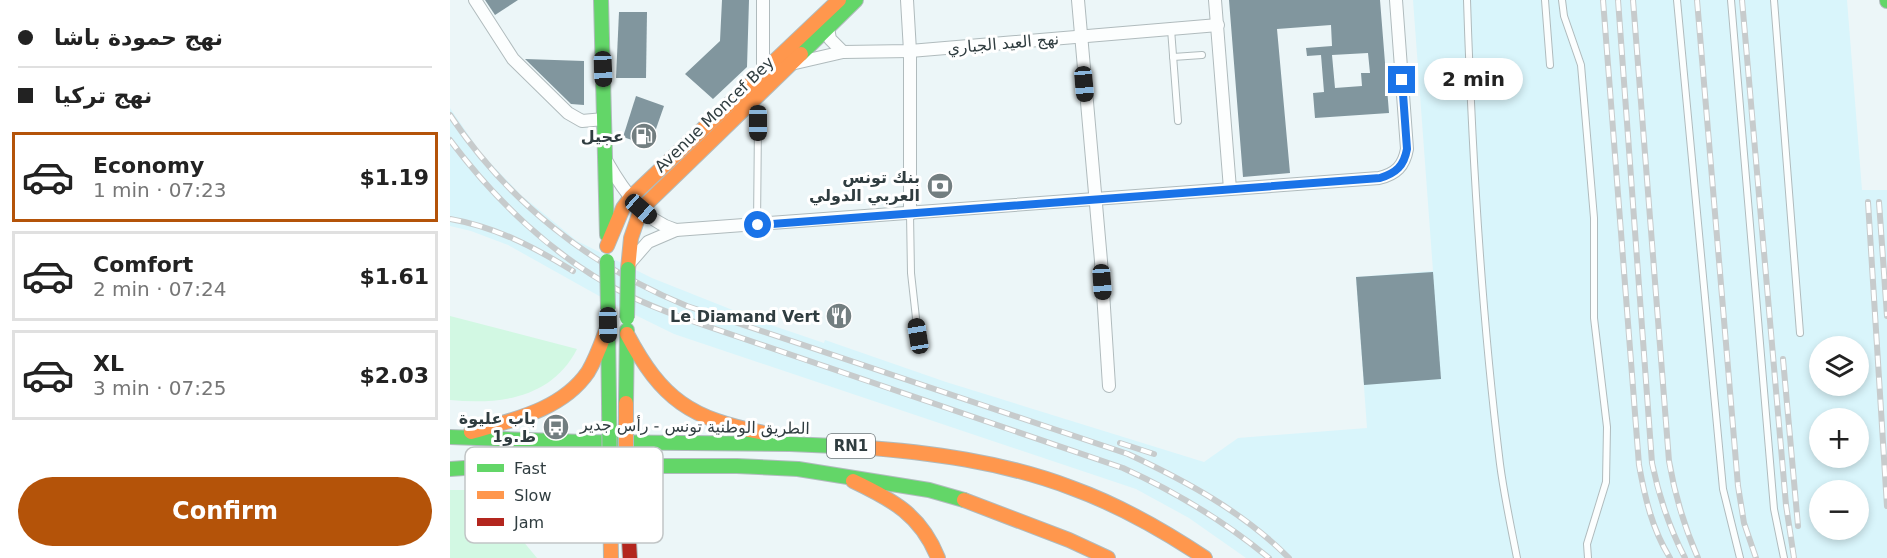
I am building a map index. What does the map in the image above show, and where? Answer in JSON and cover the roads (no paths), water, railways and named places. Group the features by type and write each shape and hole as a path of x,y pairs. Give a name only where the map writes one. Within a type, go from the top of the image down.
{"main road":[{"path":"602,0 609,447"},
{"name":"Avenue Moncef Bey","path":"607,253 623,208 631,197 839,0"},
{"name":"Avenue Moncef Bey","path":"626,447 628,267 632,229 641,209 856,0"},
{"path":"450,437 543,410 566,396 584,378 597,354 608,325"},
{"path":"627,334 639,360 655,382 675,401 698,416 723,426 835,444"},
{"name":"الطريق الوطنية تونس - رأس جدير","path":"450,437 574,442 835,444 959,458 1020,472 1071,488 1121,509 1176,538 1205,558"},
{"name":"RN1","path":"663,466 798,469 929,490 964,500 1069,540 1108,558"},
{"name":"RN1","path":"450,469 465,468"},
{"path":"843,477 888,498 917,520 930,536 938,558"},
{"path":"611,543 611,558"},
{"name":"Avenue Moncef Bey","path":"629,543 630,558"}],"street":[{"path":"475,0 513,59 568,112 582,121 604,119"},
{"path":"763,0 763,71"},
{"path":"907,0 910,51 910,214"},
{"path":"1078,0 1101,261 1109,386"},
{"path":"1215,0 1230,189"},
{"path":"628,267 648,242 676,230 1095,200 1380,178 1389,175 1402,165 1407,149 1396,0"},
{"name":"نهج العيد الجباري","path":"790,64 843,51 910,51 1218,25"},
{"path":"828,28 830,39 843,51"},
{"path":"606,159 617,179 641,209 659,224 676,230"}],"lane":[{"path":"1467,0 1470,91 1484,301 1501,466 1517,558"},
{"path":"1545,0 1550,65"},
{"path":"1563,0 1564,16 1581,65 1594,218 1594,318 1607,427 1606,482 1587,544 1588,558"},
{"path":"1677,0 1724,489 1740,558"},
{"path":"1731,0 1774,509 1784,558"},
{"path":"1774,0 1800,333"},
{"path":"1171,29 1178,121"},
{"path":"1173,57 1202,55"},
{"path":"758,123 758,225"},
{"path":"910,214 912,284 918,336"}],"railway":[{"path":"1603,0 1639,465 1650,513 1658,536 1670,558"},
{"path":"1618,0 1652,463 1665,512 1685,558"},
{"path":"1633,0 1669,461 1680,511 1698,558"},
{"path":"1697,0 1738,486 1744,523 1756,558"},
{"path":"1742,0 1786,505 1794,558"},
{"path":"450,115 498,176 525,203 554,228 617,272 687,306 1128,454 1213,499 1253,526 1289,558"},
{"path":"450,140 486,184 527,225 595,277 628,295 683,318 1123,468 1199,508 1269,558"},
{"path":"1868,202 1887,506"},
{"path":"1879,202 1887,316"},
{"path":"450,219 483,227 514,239 573,271"},
{"path":"1783,359 1798,526"},
{"path":"1120,443 1154,454"}],"place":[{"name":"عجيل","path":"644,136"},
{"name":"بنك تونس العربي الدولي","path":"940,186"},
{"name":"Le Diamand Vert","path":"839,316"},
{"name":"باب عليوة ط.و1","path":"556,427"}]}
